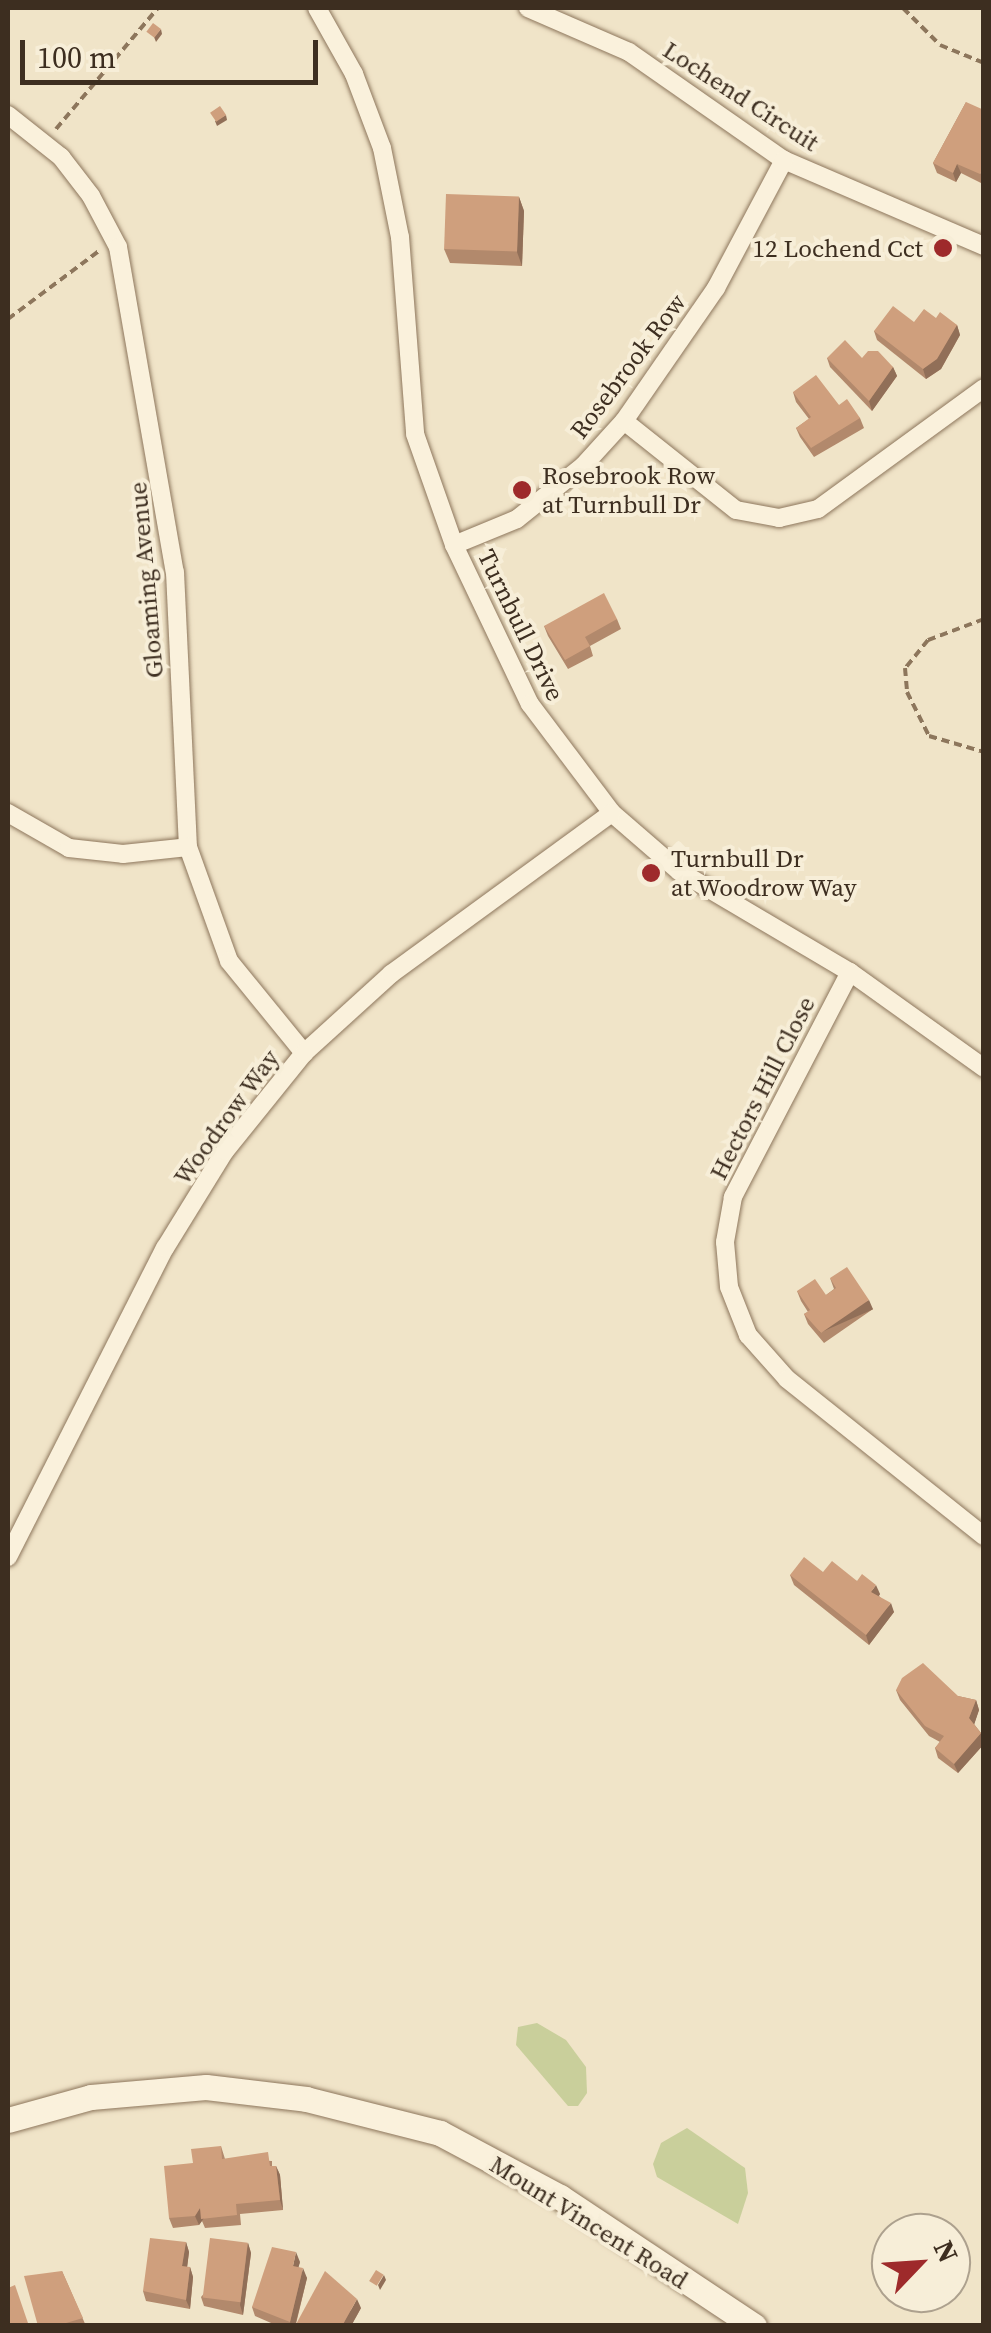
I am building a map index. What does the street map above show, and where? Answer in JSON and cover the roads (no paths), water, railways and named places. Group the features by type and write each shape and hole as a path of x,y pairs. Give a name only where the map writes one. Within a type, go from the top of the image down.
{"main road":[{"name":"Mount Vincent Road","path":"8,2120 91,2097 206,2087 306,2099 440,2133 560,2197 749,2324"}],"street":[{"name":"Turnbull Drive","path":"318,8 354,74 382,148 400,236 415,434 454,545 530,704 612,813 678,871 850,972 984,1068"},
{"name":"Lochend Circuit","path":"528,8 629,52 784,160 984,246"},
{"name":"Gloaming Avenue","path":"8,115 48,145 92,196 118,246 175,572 188,847 229,961 304,1053"},
{"name":"Rosebrook Row","path":"454,545 517,520 583,466 624,421 716,288 784,160"},
{"path":"624,421 736,510 779,518 818,509 984,388"},
{"name":"Woodrow Way","path":"8,1556 165,1248 225,1151 304,1053 392,974 612,813"},
{"path":"8,814 70,848 122,854 188,847"},
{"name":"Hectors Hill Close","path":"850,972 733,1197 725,1242 729,1286 748,1335 787,1379 984,1536"}],"place":[{"name":"12 Lochend Cct","path":"943,248"},
{"name":"Rosebrook Row at Turnbull Dr","path":"522,490"},
{"name":"Turnbull Dr at Woodrow Way","path":"651,873"}]}
